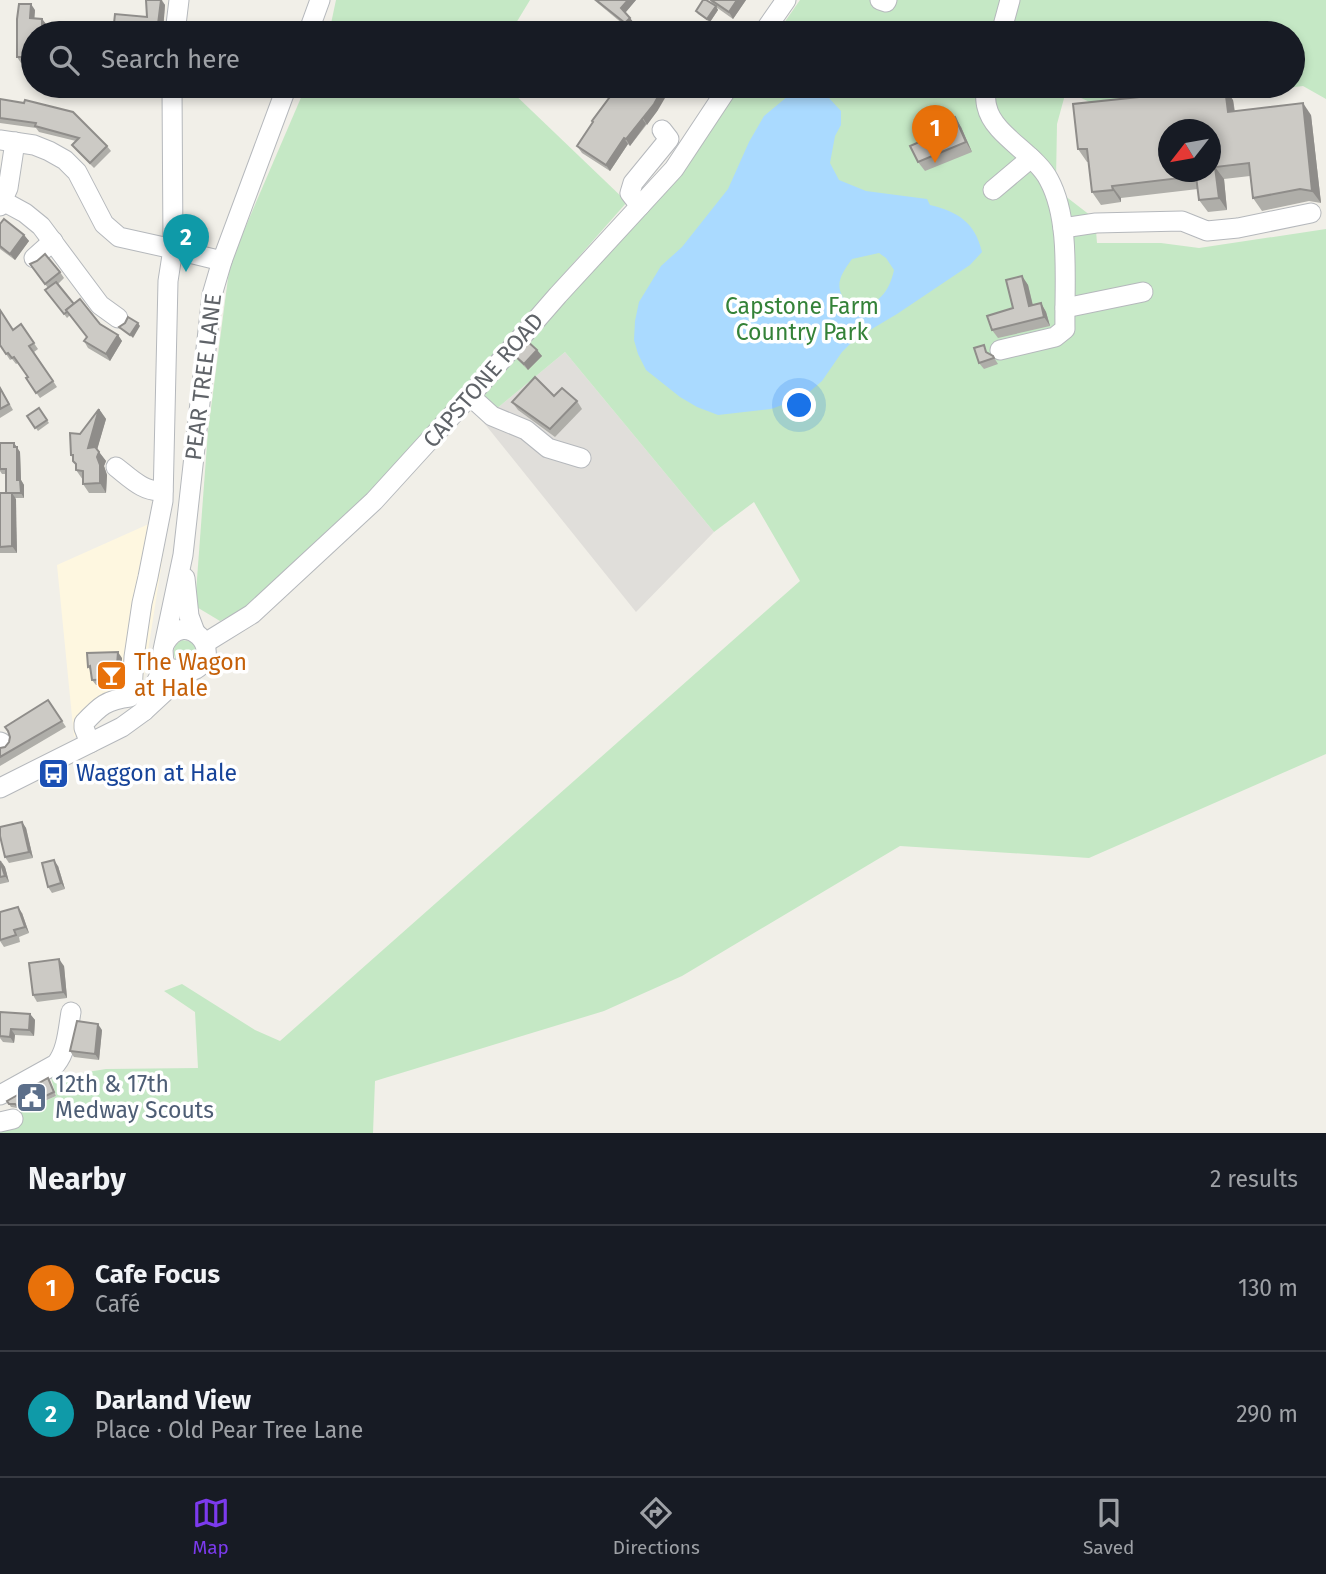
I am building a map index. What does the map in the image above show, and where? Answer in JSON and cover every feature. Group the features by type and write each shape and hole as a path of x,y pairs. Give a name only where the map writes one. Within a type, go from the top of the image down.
{"street":[{"path":"176,21 179,0"},
{"path":"312,21 320,0"},
{"path":"772,21 786,0"},
{"path":"880,0 887,0"},
{"path":"1004,21 1010,0"},
{"path":"90,743 83,723 100,706 130,697 132,693 142,603 160,514 163,490 168,281 173,248 172,98"},
{"name":"PEAR TREE LANE","path":"164,650 183,555 212,295 222,261 283,98"},
{"name":"CAPSTONE ROAD","path":"200,637 252,614 374,502 674,169 721,98"},
{"path":"986,98 987,109 998,127 1049,179 1057,198 1063,228 1065,329 1055,337 1000,349"},
{"path":"640,206 631,193 633,183 668,139 662,130"},
{"path":"118,318 100,305 35,220 2,203 8,188 8,141 34,145 65,160 76,172 104,224 119,237 222,261"},
{"path":"993,190 1031,158"},
{"path":"1063,228 1096,223 1182,221 1207,231 1238,228 1311,213"},
{"path":"34,258 53,241"},
{"path":"1065,308 1143,292"},
{"path":"470,396 492,416 526,430 548,448 581,458"},
{"path":"116,467 148,490 163,490"},
{"name":"PEAR TREE LANE","path":"183,555 189,616 200,637"},
{"path":"0,788 122,727 144,711 186,672 198,667 203,662 206,649 200,637 188,629 181,629 169,637 164,650 163,669 144,711"},
{"path":"164,650 168,664 173,669 186,672"},
{"path":"0,1095 56,1064 61,1058 71,1012"}],"shaded area":[{"path":"565,352 714,532 636,612 468,403 495,410"},
{"path":"151,523 166,536 142,689 74,737 57,565"}],"green space":[{"path":"336,0 530,0 517,21 332,21"},
{"path":"800,0 1326,0 1326,99 1305,87 1305,21 785,21"},
{"path":"301,98 519,98 627,202 394,467 258,602 220,621 195,606 208,431 230,263"},
{"name":"Capstone Farm Country Park","path":"733,98 1064,98 1057,124 1056,180 1060,192 1095,219 1097,243 1161,243 1199,248 1326,229 1326,754 1089,858 900,846 682,976 604,1011 375,1081 373,1133 0,1133 0,1125 15,1115 56,1096 51,1078 106,1069 198,1068 195,1012 164,991 182,984 255,1030 280,1041 800,581 754,502 714,532 565,352 495,410 475,394 680,174"},
{"path":"1081,98 1205,98 1107,110"},
{"path":"182,640 193,642 198,652 193,663 177,661 175,658 175,647"}],"water":[{"path":"786,98 829,98 841,111 841,125 835,136 830,163 839,180 866,191 927,199 930,205 949,211 964,220 975,233 982,252 970,265 855,339 842,352 822,381 807,394 771,409 718,415 680,397 646,370 634,340 635,321 639,302 661,266 682,247 728,189 764,116","holes":["879,253 894,270 884,293 866,305 849,306 839,288 841,277 852,259"]}],"building":[{"path":"146,0 161,0 158,21 114,21 115,14 147,17"},
{"path":"596,0 628,0 621,8 630,18 622,21"},
{"path":"703,0 716,6 707,19 696,11"},
{"path":"711,0 737,0 729,12"},
{"path":"19,4 31,4 30,18 42,19 21,21 21,57 17,57"},
{"path":"609,98 657,98 626,139 624,138 606,165 577,146"},
{"path":"1130,98 1226,98 1228,112 1303,103 1312,191 1300,189 1253,198 1249,163 1221,166 1221,119 1158,119 1158,181 1112,186 1113,190 1092,192 1087,149 1078,149 1073,104"},
{"path":"0,99 24,103 25,100 73,112 107,146 90,163 72,145 79,138 35,126 36,123 0,118"},
{"path":"955,117 966,142 918,162 910,146 924,140 921,134"},
{"path":"1197,182 1217,182 1219,198 1199,200"},
{"path":"4,219 24,235 10,254 0,246 0,224"},
{"path":"45,254 60,272 45,284 30,264"},
{"path":"1022,276 1029,306 1041,303 1044,317 992,330 987,316 1013,308 1006,280"},
{"path":"56,282 74,304 64,314 45,290"},
{"path":"80,299 100,324 118,335 106,354 84,341 87,337 66,310"},
{"path":"0,310 13,330 21,324 34,343 29,346 53,381 36,393 14,357 6,354 0,345"},
{"path":"128,317 138,323 130,335 119,327"},
{"path":"526,340 537,350 524,364 513,354"},
{"path":"984,345 986,352 994,358 979,363 974,348"},
{"path":"535,377 554,396 562,388 577,401 550,429 512,402"},
{"path":"0,388 9,404 0,409"},
{"path":"39,408 47,420 35,428 27,416"},
{"path":"99,409 88,448 95,447 99,452 97,457 100,483 83,484 83,471 76,470 71,455 70,433 80,434"},
{"path":"0,443 14,443 14,447 17,447 17,480 20,480 21,493 6,493 6,469 0,469"},
{"path":"0,493 12,493 12,546 0,547"},
{"path":"118,652 116,679 92,680 87,653"},
{"path":"48,700 62,721 0,757 0,748 5,747 10,737 5,727"},
{"path":"22,822 29,852 5,857 0,827"},
{"path":"54,860 61,883 48,887 42,863"},
{"path":"0,861 5,876 0,877"},
{"path":"18,907 25,927 14,930 16,935 0,940 0,912"},
{"path":"59,959 63,992 33,995 29,963"},
{"path":"0,1012 30,1014 29,1030 11,1029 10,1037 0,1036"},
{"path":"77,1021 98,1024 95,1054 70,1051"},
{"name":"12th & 17th Medway Scouts","path":"48,1078 54,1092 20,1108 7,1101"}],"place":[{"name":"Cafe Focus","path":"935,163"},
{"name":"Darland View","path":"186,272"},
{"name":"The Wagon at Hale","path":"111,675"},
{"name":"Waggon at Hale","path":"53,773"},
{"name":"12th & 17th Medway Scouts","path":"32,1097"}]}
